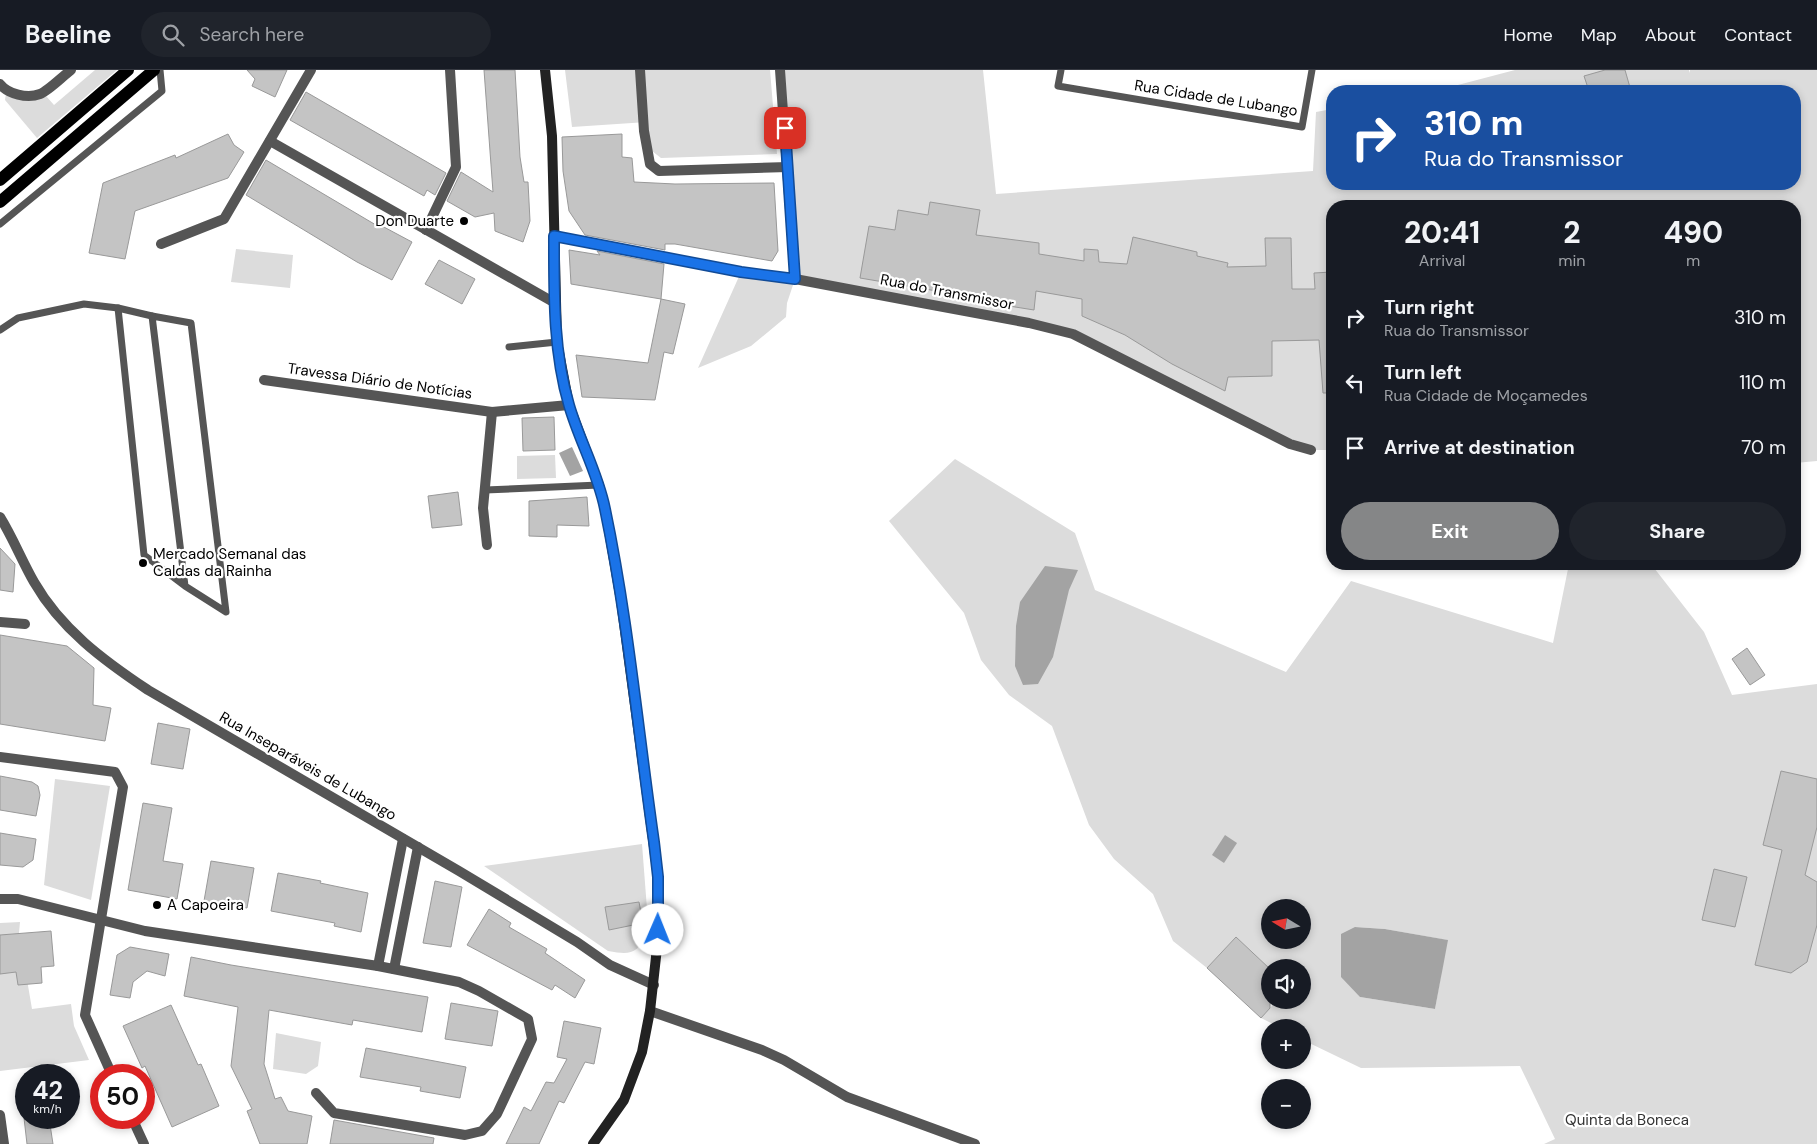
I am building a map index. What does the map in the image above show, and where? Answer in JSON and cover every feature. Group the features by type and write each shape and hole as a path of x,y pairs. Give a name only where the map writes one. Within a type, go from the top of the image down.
{"main road":[{"path":"0,180 128,70"},
{"path":"0,202 154,70"},
{"path":"545,70 552,136 557,342 569,405 599,485 605,508 621,602 658,877 659,912 654,985 642,1052 624,1100 593,1144"}],"street":[{"path":"0,84 4,89 20,95 40,94 71,70"},
{"path":"162,244 224,220 311,70"},
{"path":"426,230 456,167 450,70"},
{"path":"640,70 644,131 650,164 659,171 788,167"},
{"path":"780,70 795,279"},
{"path":"270,141 555,303"},
{"name":"Rua do Transmissor","path":"554,236 741,272 795,279 1029,323 1073,334 1290,444 1311,450"},
{"name":"Travessa Diário de Notícias","path":"264,380 492,412 569,405"},
{"path":"487,545 484,508 492,412"},
{"name":"Rua Inseparáveis de Lubango","path":"0,517 44,599 57,616 91,650 148,690 418,847 577,942 610,965 654,985"},
{"path":"0,622 25,624"},
{"path":"0,757 115,772 123,787 85,1015 107,1064"},
{"path":"378,966 403,839"},
{"path":"394,970 418,847"},
{"path":"0,899 18,899 145,931 378,966 459,982 479,991 528,1019 532,1039 497,1114 482,1131 465,1135 334,1113 316,1094"},
{"path":"650,1011 762,1050 784,1060 847,1097 975,1144"},
{"path":"0,1115 4,1144"},
{"path":"137,1129 144,1144"}],"lane":[{"path":"0,224 162,91 160,70"},
{"name":"Rua Cidade de Lubango","path":"1061,70 1058,86 1302,127 1312,70"},
{"path":"0,330 18,318 84,304 118,308 191,323 226,612 185,586 144,554 118,308"},
{"path":"152,316 185,586"},
{"path":"509,347 557,342"},
{"path":"485,490 599,485"}],"green space":[{"path":"95,70 117,70 37,138 5,100 6,93 38,98 46,96 54,105"},
{"path":"565,70 770,70 777,154 661,158 652,151 647,122 572,127"},
{"path":"780,70 983,70 996,194 1313,171 1316,112 1326,110 1326,190 1801,190 1801,85 1458,85 1515,70 1689,70 1690,73 1690,70 1817,70 1817,461 1801,462 1801,200 1326,200 1326,450 1311,450 1073,334 795,279"},
{"path":"236,249 293,255 290,288 231,282"},
{"path":"741,272 795,279 787,303 786,317 751,346 698,368"},
{"path":"555,455 556,478 517,479 517,456"},
{"name":"Quinta da Boneca","path":"955,459 1075,533 1095,590 1286,672 1351,581 1553,643 1568,570 1656,570 1704,632 1732,695 1817,684 1817,1144 1544,1144 1555,1139 1520,1066 1361,1068 1311,1044 1311,1019 1261,1018 1269,1009 1311,1009 1311,959 1261,959 1261,961 1236,937 1207,968 1173,941 1153,894 1114,859 1089,825 1052,726 1009,695 981,660 964,613 889,521","holes":["1355,927 1385,929 1447,940 1435,1009 1360,997"]},
{"path":"55,779 110,786 91,900 44,885"},
{"path":"642,844 649,935 640,946 627,953 608,951 484,866"},
{"path":"20,922 19,933 32,1009 71,1004 74,1026 89,1060 57,1064 15,1064 15,1069 0,1071 0,923"},
{"path":"276,1033 321,1042 318,1066 306,1074 273,1069"}],"shaded area":[{"path":"572,447 583,471 570,476 559,453"},
{"path":"1045,566 1078,570 1069,590 1053,657 1038,684 1023,685 1015,666 1016,626 1020,602"},
{"path":"1225,835 1237,843 1224,863 1212,855"},
{"path":"1355,927 1385,929 1448,940 1435,1009 1360,997 1341,977 1341,934"}],"building":[{"path":"247,70 287,70 275,97 252,86 255,79"},
{"path":"484,70 515,70 520,157 524,182 528,182 530,221 523,242 495,231 494,213 475,217 447,201 461,172 493,192"},
{"path":"1605,70 1625,70 1629,85 1587,85 1584,76"},
{"path":"306,92 446,173 435,195 427,190 424,196 290,120"},
{"path":"228,134 234,145 244,152 228,178 135,211 125,259 89,253 103,183 175,155 176,158"},
{"path":"622,134 622,157 632,158 634,182 675,184 774,183 778,251 772,261 675,244 665,244 665,250 585,235 569,211 563,171 562,137"},
{"path":"266,160 381,228 382,226 412,242 392,280 357,262 246,195"},
{"path":"930,202 980,210 976,235 1039,243 1039,254 1084,261 1084,249 1098,250 1099,262 1127,264 1133,237 1197,252 1197,256 1228,263 1227,267 1266,266 1265,238 1291,238 1292,289 1315,289 1314,273 1326,272 1326,393 1323,393 1319,340 1272,341 1272,376 1228,377 1225,391 1172,364 1125,335 1082,316 1082,299 1036,291 1034,310 984,302 984,299 860,278 869,226 895,230 898,210 928,215"},
{"path":"569,250 600,255 597,251 664,264 661,299 571,284"},
{"path":"439,260 475,279 462,304 425,284"},
{"path":"661,299 685,304 673,354 664,352 655,400 582,397 576,355 648,363"},
{"path":"554,417 555,450 523,451 522,418"},
{"path":"458,492 462,525 432,528 428,496"},
{"path":"587,497 589,526 557,525 557,537 529,536 529,501"},
{"path":"0,548 15,564 13,592 0,590"},
{"path":"0,635 67,646 94,668 93,705 111,708 105,741 0,724"},
{"path":"1747,648 1765,675 1750,685 1732,659"},
{"path":"158,723 190,729 183,769 151,764"},
{"path":"1781,771 1817,779 1817,827 1805,875 1817,882 1817,925 1807,962 1791,973 1755,965 1782,850 1763,845"},
{"path":"0,776 32,782 38,786 40,795 36,816 0,810"},
{"path":"143,803 172,808 163,861 183,864 177,899 128,890"},
{"path":"0,833 36,839 33,860 23,867 0,865"},
{"path":"211,861 254,868 247,908 204,901"},
{"path":"1714,869 1747,877 1735,927 1702,920"},
{"path":"278,873 321,881 320,883 368,893 361,932 334,926 335,923 271,911"},
{"path":"435,881 462,887 451,947 423,943"},
{"path":"639,902 643,923 609,930 605,907"},
{"path":"489,909 511,923 509,927 547,949 545,953 585,980 575,998 555,985 552,990 467,945"},
{"path":"51,931 54,966 41,967 42,983 18,985 16,972 0,974 0,935"},
{"path":"1236,937 1261,961 1261,1009 1269,1009 1261,1018 1207,968"},
{"path":"130,947 169,954 165,976 147,971 133,982 130,998 110,995 117,955"},
{"path":"191,957 428,997 422,1032 353,1020 352,1025 269,1010 264,1064 275,1099 281,1097 288,1111 312,1116 307,1144 260,1144 247,1111 252,1109 231,1066 238,1007 184,996"},
{"path":"451,1003 498,1011 492,1046 445,1039"},
{"path":"171,1005 198,1065 201,1064 219,1106 172,1127 155,1089 155,1064 140,1064 123,1026"},
{"path":"564,1021 601,1028 594,1064 585,1062 564,1103 559,1101 539,1144 506,1144 524,1107 531,1111 546,1082 554,1083 567,1059 557,1057"},
{"path":"366,1048 466,1067 460,1098 420,1091 421,1087 360,1077"},
{"path":"334,1120 434,1138 433,1144 330,1144"},
{"path":"25,1129 51,1129 53,1144 27,1144"}],"place":[{"name":"Don Duarte","path":"464,221"},
{"name":"Mercado Semanal das Caldas da Rainha","path":"143,563"},
{"name":"A Capoeira","path":"157,905"}],"route":[{"path":"658,930 658,877 654,842 621,602 605,508 599,485 569,405 557,342 554,236 741,272 795,279 785,128"}]}
